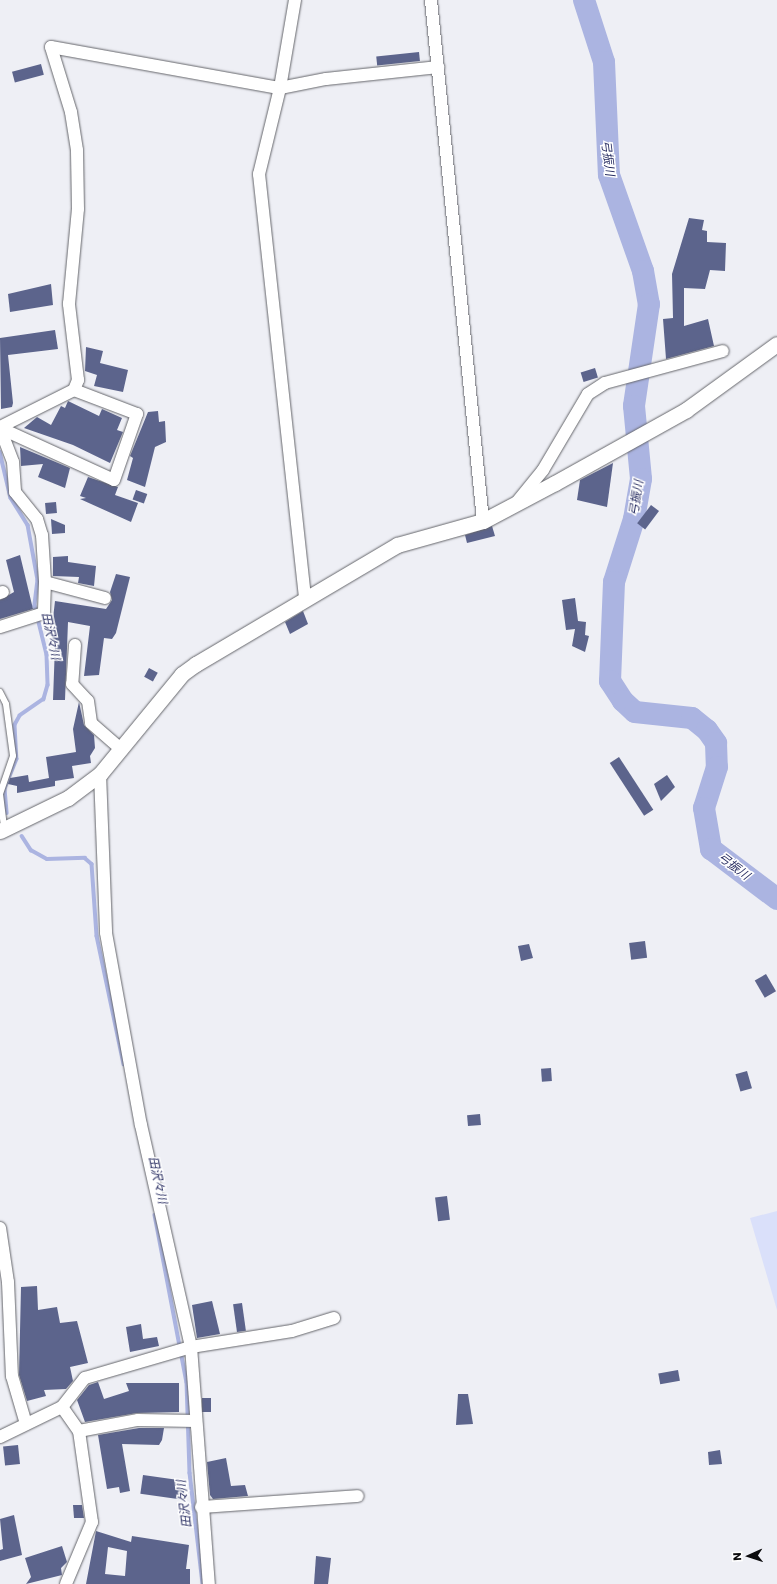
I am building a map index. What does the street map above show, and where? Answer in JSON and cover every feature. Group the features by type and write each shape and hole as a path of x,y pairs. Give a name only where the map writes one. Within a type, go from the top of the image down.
{"street":[{"path":"295,0 280,88 259,174 305,599"},
{"path":"431,0 483,521"},
{"path":"0,428 74,390 78,380 69,304 78,209 77,150 71,112 51,47 280,88 326,79 438,67"},
{"path":"2,829 68,798 100,774 182,674 397,545 483,521 686,410 777,344"},
{"path":"516,503 543,470 588,394 604,383 723,351"},
{"path":"0,428 114,480 137,414 74,390"},
{"path":"0,428 12,462 15,492 37,519 42,535 45,582 44,613 0,627"},
{"path":"45,582 105,598"},
{"path":"75,645 72,684 88,701 91,723 120,748"},
{"path":"100,774 106,933 141,1125 191,1348 201,1507 209,1584"},
{"path":"0,1228 8,1282 12,1376 26,1424"},
{"path":"0,1437 62,1407 85,1378 191,1348 292,1331 334,1318"},
{"path":"62,1407 79,1431 92,1522 66,1584"},
{"path":"79,1431 138,1420 196,1421"},
{"path":"201,1507 358,1496"}],"lane":[{"path":"0,692 6,704 14,756 0,794 2,829"}],"shaded area":[{"path":"777,1211 777,1310 750,1218"}],"building":[{"path":"419,52 420,61 377,65 376,56"},
{"path":"41,64 44,75 15,82 12,72"},
{"path":"689,218 704,220 702,230 707,231 707,242 726,243 725,271 710,270 705,289 684,288 684,326 708,319 714,346 666,359 663,319 673,318 672,274"},
{"path":"51,284 53,305 10,312 8,294"},
{"path":"55,330 58,349 8,355 13,403 12,407 1,409 0,338"},
{"path":"86,347 103,351 100,363 128,370 123,392 94,386 97,375 85,371"},
{"path":"595,368 598,378 584,382 581,372"},
{"path":"68,401 99,416 102,409 122,418 117,430 123,432 110,463 73,445 24,428 37,417 51,425 61,406 65,408"},
{"path":"158,411 159,422 165,421 166,442 155,447 145,487 127,480 133,458 130,456 148,412"},
{"path":"20,447 70,468 65,488 38,477 43,464 21,466"},
{"path":"613,463 607,507 577,500 580,480"},
{"path":"88,477 118,487 115,495 138,503 131,522 80,499 86,498 80,496"},
{"path":"136,490 147,494 144,504 133,499"},
{"path":"56,502 57,513 46,514 45,503"},
{"path":"651,505 659,511 645,529 637,523"},
{"path":"51,519 65,525 65,533 52,534"},
{"path":"492,526 495,536 467,543 465,535"},
{"path":"20,555 33,609 0,619 0,600 14,592 6,560"},
{"path":"68,556 68,562 96,566 94,586 78,583 79,577 53,576 53,557"},
{"path":"116,574 130,577 116,633 112,639 104,638 99,675 84,676 90,626 68,622 65,700 53,700 55,645 51,636 55,601 106,609 112,600 110,592"},
{"path":"575,598 578,621 586,622 585,635 589,636 585,652 572,646 575,629 566,630 562,600"},
{"path":"303,611 308,624 290,634 285,622"},
{"path":"149,668 158,673 153,682 144,677"},
{"path":"79,702 84,725 94,735 95,748 90,756 91,763 72,766 74,778 55,781 55,786 17,793 17,786 8,784 10,778 28,775 29,782 49,778 46,757 76,752 73,729"},
{"path":"619,757 653,810 644,816 610,763"},
{"path":"667,775 675,787 661,801 654,784"},
{"path":"645,941 647,958 631,960 629,943"},
{"path":"529,944 533,958 521,961 518,946"},
{"path":"766,974 776,991 765,998 755,980"},
{"path":"551,1068 552,1081 542,1082 541,1069"},
{"path":"747,1071 752,1088 740,1092 735,1074"},
{"path":"480,1114 481,1125 468,1126 467,1115"},
{"path":"447,1196 450,1220 438,1221 435,1197"},
{"path":"37,1286 38,1310 57,1307 60,1323 77,1321 88,1363 70,1367 73,1381 66,1389 44,1390 46,1396 27,1401 19,1375 21,1287"},
{"path":"212,1301 220,1334 197,1338 192,1305"},
{"path":"242,1303 246,1331 237,1332 233,1304"},
{"path":"141,1324 143,1339 157,1337 159,1346 130,1352 126,1327"},
{"path":"678,1370 680,1381 660,1384 658,1373"},
{"path":"98,1382 104,1399 129,1391 126,1383 179,1383 179,1412 137,1413 85,1422 77,1400 89,1385"},
{"path":"458,1394 468,1394 473,1424 456,1425"},
{"path":"202,1398 211,1398 211,1412 202,1412"},
{"path":"139,1428 164,1428 162,1440 159,1445 122,1444 130,1491 120,1493 119,1487 107,1489 98,1435"},
{"path":"18,1445 20,1464 5,1465 3,1447"},
{"path":"720,1450 722,1464 709,1465 708,1452"},
{"path":"226,1458 231,1486 245,1485 248,1496 213,1499 210,1495 207,1462"},
{"path":"143,1475 186,1481 183,1500 140,1494"},
{"path":"73,1505 82,1505 84,1518 74,1518"},
{"path":"14,1515 22,1555 0,1561 0,1550 3,1549 0,1519"},
{"path":"96,1531 131,1542 132,1536 189,1545 186,1569 190,1569 190,1584 86,1584","holes":["108,1547 127,1551 125,1576 105,1574"]},
{"path":"62,1546 67,1562 61,1568 62,1575 26,1584 31,1577 25,1558"},
{"path":"316,1556 331,1558 328,1584 314,1584"}],"waterway":[{"name":"弓振川","path":"584,0 604,62 609,175 643,271 649,304 634,406 641,479 634,519 614,582 610,681 623,701 635,712 692,718 707,730 716,743 717,767 704,808 711,849 777,899"},
{"name":"田沢々川","path":"0,452 11,498 28,525 38,580 35,606 47,655 48,685 44,699 20,716 15,725 17,759 5,789 7,813"},
{"name":"田沢々川","path":"22,836 31,850 47,859 85,858 92,864 97,936 124,1064"},
{"name":"田沢々川","path":"155,1215 187,1382 190,1473 203,1584"}]}
